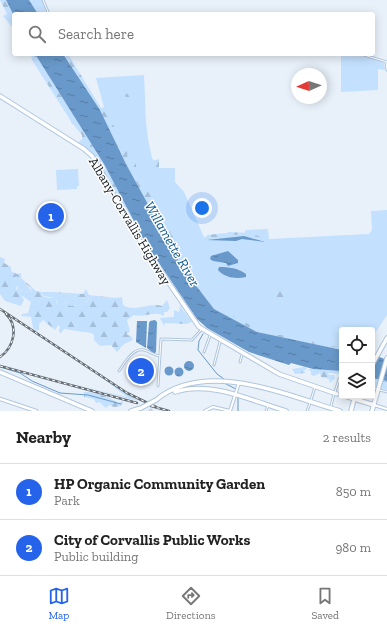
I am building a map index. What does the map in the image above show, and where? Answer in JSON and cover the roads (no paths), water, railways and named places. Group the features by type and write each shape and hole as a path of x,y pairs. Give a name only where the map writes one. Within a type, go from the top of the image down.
{"highway":[{"name":"Albany-Corvallis Highway","path":"0,96 84,149 92,156 136,235 189,316 201,330"},
{"path":"201,330 242,354 290,379 339,394"},
{"path":"373,363 387,338"},
{"path":"372,411 380,389 387,358"},
{"path":"0,372 92,411"},
{"path":"131,411 141,408 175,390 196,384 215,382 239,383 265,388 330,410 340,411"},
{"path":"156,400 191,388 208,389 235,395 286,411"},
{"path":"351,411 354,399"},
{"path":"360,399 374,405"}],"main road":[{"path":"0,399 36,411"}],"street":[{"path":"43,0 48,12"},
{"path":"368,56 387,62 387,70"},
{"path":"158,386 161,339 192,340 201,330"},
{"path":"204,352 210,335"},
{"path":"214,365 220,341"},
{"path":"119,371 134,352 138,350 143,349 159,356"},
{"path":"240,362 242,354"},
{"path":"330,410 339,378"},
{"path":"205,411 213,407 230,411 239,383"},
{"path":"307,411 315,387"},
{"path":"375,388 387,392"},
{"path":"374,405 387,409"},
{"path":"266,411 268,406"}],"water":[{"path":"6,0 29,0 37,12 12,12"},
{"path":"36,56 64,56 100,110 126,164 184,270 214,309 257,332 339,349 339,371 313,369 291,363 289,365 249,352 207,328 197,319 146,244 104,164"},
{"path":"244,236 265,242 242,239 236,241 207,240"},
{"path":"228,251 238,260 238,263 228,266 226,263 213,261 210,259 211,256"},
{"path":"219,267 237,269 246,274 246,277 235,278 224,275 218,270"},
{"path":"155,320 157,322 156,352 154,354 147,348 149,323 150,321"},
{"path":"137,321 147,321 146,348 136,342"},
{"path":"375,355 387,360 387,381 375,379"},
{"path":"187,361 191,361 193,362 193,370 187,371 184,368 184,364"},
{"path":"169,366 174,371 169,376 164,371"},
{"path":"177,368 181,368 183,372 181,376 177,376 175,374 175,370"}],"waterway":[{"path":"203,334 199,341 198,350 217,374 224,379"},
{"path":"0,367 20,373 32,381 60,393 88,395 121,404"},
{"path":"226,384 236,389"},
{"path":"238,398 238,411"}],"railway":[{"path":"0,309 127,393 156,407"},
{"path":"0,357 9,348 14,331 13,325 6,314"},
{"path":"0,366 137,403"},
{"path":"151,406 169,411"}],"place":[{"name":"HP Organic Community Garden","path":"51,216"},
{"name":"City of Corvallis Public Works","path":"141,371"}],"water label":[{"name":"Willamette River","path":"172,244"}]}
